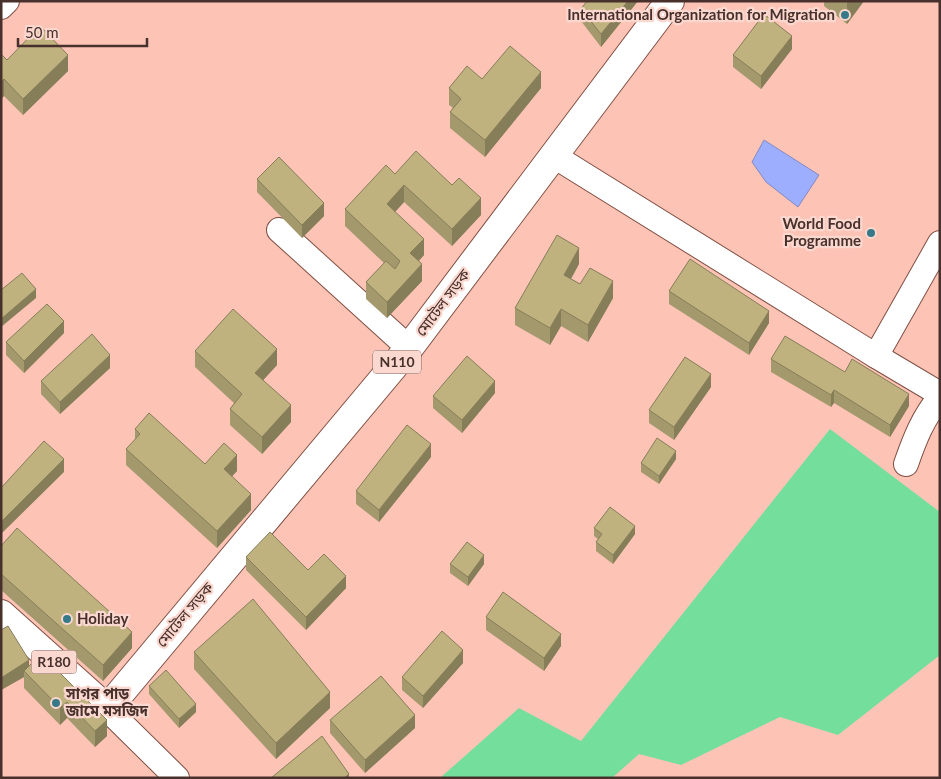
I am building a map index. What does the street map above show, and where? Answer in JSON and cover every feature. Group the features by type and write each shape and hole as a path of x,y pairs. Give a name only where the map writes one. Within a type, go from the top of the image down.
{"main road":[{"name":"মোটেল সড়ক","path":"107,709 410,348 670,1"},
{"name":"R180","path":"1,614 107,709"}],"street":[{"path":"1,7 7,1"},
{"path":"554,156 940,395 929,410 915,437 906,464"},
{"path":"279,230 410,348"},
{"path":"876,356 940,243"},
{"path":"107,709 177,778"}],"green space":[{"path":"830,429 940,512 940,655 838,735 780,717 681,765 639,754 612,778 440,778 519,708 581,741"}],"water":[{"path":"764,140 819,175 798,207 766,182 752,162"}],"building":[{"path":"587,1 628,1 601,34 581,9"},
{"path":"764,14 792,36 761,76 733,55"},
{"path":"40,26 68,55 23,99 4,79 1,82 1,54 7,60"},
{"path":"510,46 541,72 485,140 450,112 461,99 449,88 467,66 482,79"},
{"path":"416,151 452,185 459,178 481,198 452,229 404,185 387,204 424,239 410,253 422,264 387,302 366,282 386,261 395,269 400,261 345,209 386,165 395,174"},
{"path":"279,157 324,203 302,225 257,179"},
{"path":"557,235 579,248 564,275 580,284 590,268 613,281 588,325 561,309 550,328 515,308"},
{"path":"690,259 769,311 749,343 669,291"},
{"path":"22,273 36,289 1,319 1,290"},
{"path":"47,304 64,321 24,361 6,342"},
{"path":"233,309 277,349 255,373 291,405 262,437 230,409 242,394 195,351"},
{"path":"92,334 110,355 60,402 41,381"},
{"path":"785,336 845,372 852,359 909,394 890,425 834,390 831,395 771,359"},
{"path":"467,356 495,381 462,420 433,396"},
{"path":"685,357 711,374 674,427 649,410"},
{"path":"149,413 205,464 224,443 237,455 224,469 251,494 217,531 126,449 140,434 135,429"},
{"path":"407,425 431,444 379,510 356,491"},
{"path":"657,438 676,451 659,476 641,463"},
{"path":"44,441 64,459 1,522 1,488"},
{"path":"610,507 635,526 613,555 596,542 602,534 594,528"},
{"name":"Holiday","path":"17,528 132,632 103,665 1,574 1,546"},
{"path":"270,532 308,570 324,554 346,576 306,617 246,557"},
{"path":"467,542 484,555 468,577 450,564"},
{"path":"503,592 561,634 544,658 486,617"},
{"path":"253,599 330,692 276,743 194,652"},
{"path":"8,626 29,660 1,678 1,630"},
{"path":"442,631 463,650 423,696 402,677"},
{"path":"41,654 107,720 95,731 67,702 60,708 24,671"},
{"path":"166,670 196,704 179,719 149,686"},
{"path":"381,676 415,715 365,760 330,720"},
{"path":"322,736 349,774 344,778 271,778"}],"place":[{"name":"International Organization for Migration","path":"845,15"},
{"name":"World Food Programme","path":"871,233"},
{"name":"Holiday","path":"67,619"},
{"name":"সাগর পাড় জামে মসজিদ","path":"56,703"}]}
